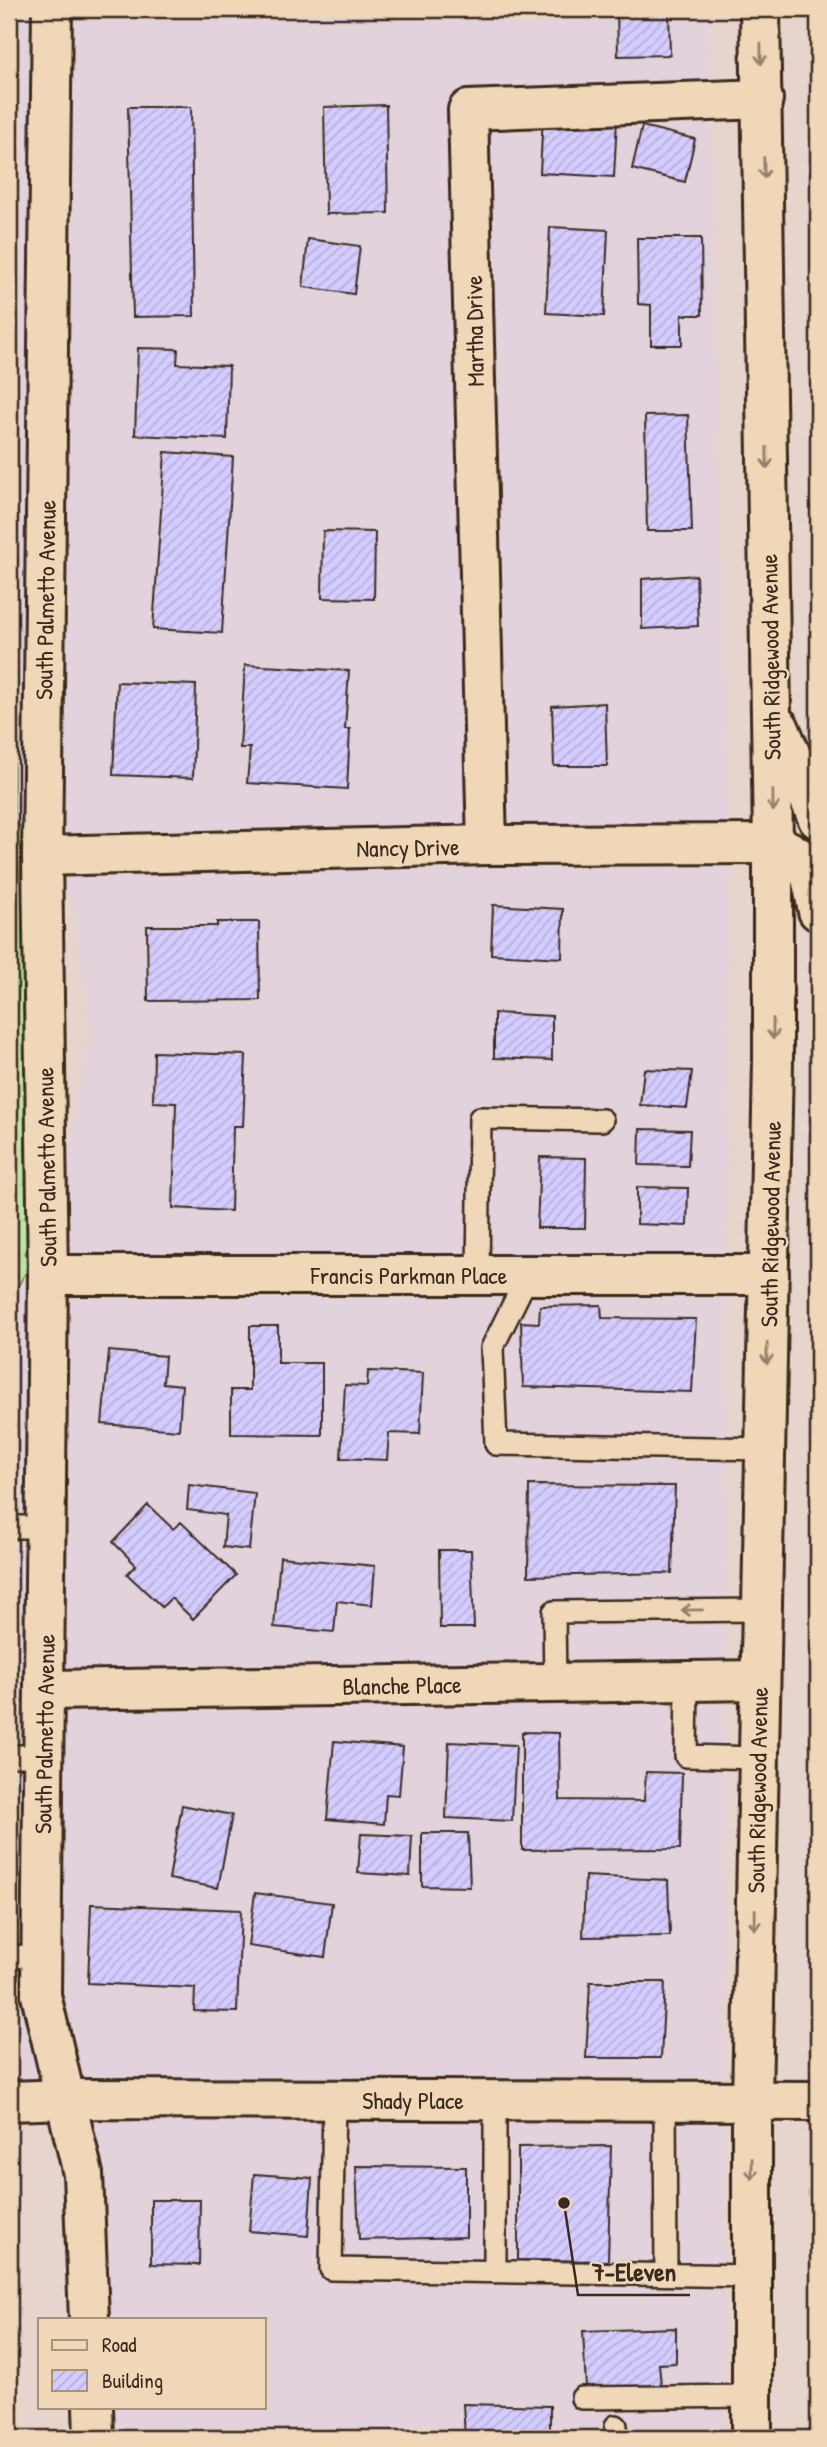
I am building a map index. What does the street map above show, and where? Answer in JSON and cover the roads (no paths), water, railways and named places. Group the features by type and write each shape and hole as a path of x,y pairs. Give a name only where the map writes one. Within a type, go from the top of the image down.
{"street":[{"name":"South Palmetto Avenue","path":"52,9 42,856 48,1275 45,1690 26,1756 25,1957 41,1995 83,2175 89,2318"},
{"name":"South Ridgewood Avenue","path":"752,2438 752,2100 773,1061 773,844 760,9"},
{"name":"Martha Drive","path":"487,845 468,110 763,99"},
{"path":"771,709 818,819"},
{"name":"Nancy Drive","path":"42,856 487,845 773,844"},
{"path":"773,844 794,851 808,867 818,911"},
{"name":"Francis Parkman Place","path":"48,1275 769,1275"},
{"name":"Blanche Place","path":"45,1690 759,1680"},
{"name":"Shady Place","path":"9,2101 818,2101"},
{"path":"93,2408 94,2438"}],"lane":[{"path":"478,1275 480,1118 602,1120"},
{"path":"528,1275 492,1348 496,1444 765,1449"},
{"path":"9,1527 46,1527"},
{"path":"555,1683 554,1612 761,1610"},
{"path":"687,1681 686,1756 758,1758"},
{"path":"334,2100 331,2269 752,2276"},
{"path":"495,2100 495,2272"},
{"path":"665,2100 666,2274"},
{"path":"582,2398 752,2396"}],"place":[{"name":"7-Eleven","path":"564,2203"}]}
